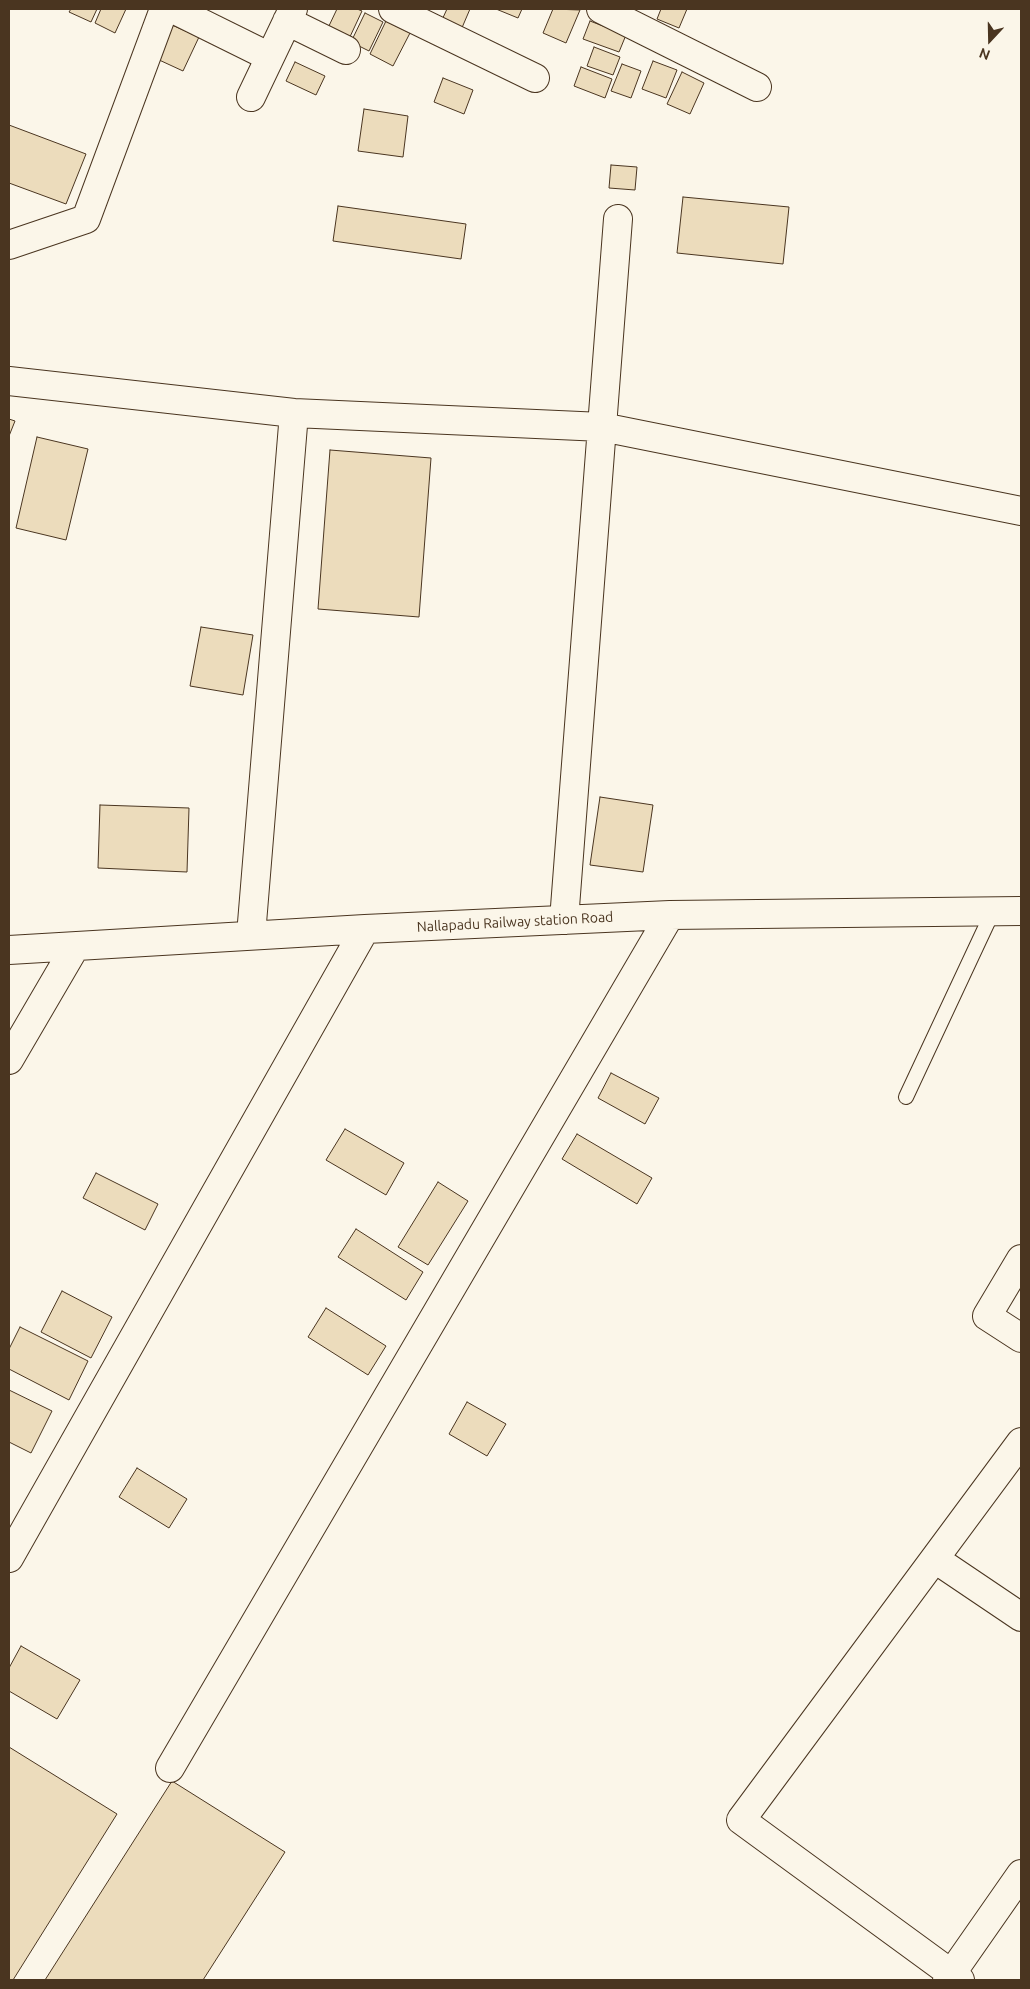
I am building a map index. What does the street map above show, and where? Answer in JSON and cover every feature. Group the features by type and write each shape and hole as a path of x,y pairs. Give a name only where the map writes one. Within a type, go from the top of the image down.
{"street":[{"path":"9,245 86,219 164,9"},
{"path":"173,9 270,57"},
{"path":"394,9 535,78"},
{"path":"601,9 757,87"},
{"path":"251,96 290,15 346,50"},
{"path":"564,920 618,219"},
{"path":"9,382 294,413 602,427 1021,511"},
{"path":"251,936 294,413"},
{"name":"Nallapadu Railway station Road","path":"9,950 365,929 670,915 1021,911"},
{"path":"170,1768 670,915"},
{"path":"9,1558 365,929"},
{"path":"9,1060 75,947"},
{"path":"1021,1259 987,1316 1021,1338"},
{"path":"1021,1442 741,1820 953,1978 1021,1874"},
{"path":"935,1559 1021,1617"}],"lane":[{"path":"906,1097 993,911"}],"building":[{"path":"71,9 97,9 91,22 69,12"},
{"path":"101,9 126,9 115,33 95,23"},
{"path":"337,9 357,9 362,11 348,41 327,30"},
{"path":"447,9 470,9 461,30 441,22"},
{"path":"496,9 522,9 518,18"},
{"path":"553,9 580,10 566,43 543,33"},
{"path":"661,9 687,9 679,28 657,19"},
{"path":"365,13 383,22 369,51 351,42"},
{"path":"386,21 410,33 393,66 370,54"},
{"path":"590,21 626,35 619,52 583,39"},
{"path":"172,25 199,37 183,71 157,59"},
{"path":"594,47 620,57 613,75 587,66"},
{"path":"653,61 677,70 666,98 642,89"},
{"path":"295,62 325,76 316,95 286,81"},
{"path":"622,64 641,71 631,98 611,91"},
{"path":"581,67 612,79 605,98 574,86"},
{"path":"682,72 704,83 690,114 667,104"},
{"path":"443,78 473,90 464,114 434,102"},
{"path":"364,109 408,116 403,157 358,151"},
{"path":"9,125 86,154 66,204 9,183"},
{"path":"611,165 637,167 635,190 609,188"},
{"path":"683,197 789,207 783,264 677,253"},
{"path":"338,206 466,224 461,259 333,241"},
{"path":"9,419 15,421 9,436"},
{"path":"37,437 88,449 66,540 16,528"},
{"path":"330,450 431,458 419,617 318,609"},
{"path":"201,627 253,635 243,695 190,686"},
{"path":"600,797 653,805 643,872 590,865"},
{"path":"100,805 189,808 187,872 98,868"},
{"path":"611,1073 659,1098 645,1124 598,1098"},
{"path":"345,1129 404,1163 386,1195 326,1160"},
{"path":"577,1134 652,1178 637,1204 562,1159"},
{"path":"96,1173 158,1204 145,1230 83,1198"},
{"path":"438,1182 468,1201 428,1265 398,1247"},
{"path":"356,1229 423,1272 406,1300 338,1257"},
{"path":"62,1291 112,1317 91,1358 41,1332"},
{"path":"326,1308 386,1346 368,1375 308,1337"},
{"path":"20,1327 88,1361 69,1400 9,1369 9,1349"},
{"path":"9,1390 52,1411 31,1453 9,1442"},
{"path":"467,1402 506,1424 487,1456 449,1434"},
{"path":"137,1468 187,1499 169,1528 119,1497"},
{"path":"21,1646 80,1680 57,1719 9,1691 9,1668"},
{"path":"9,1747 117,1814 13,1980 9,1980"},
{"path":"172,1781 285,1852 203,1980 45,1980"}]}
